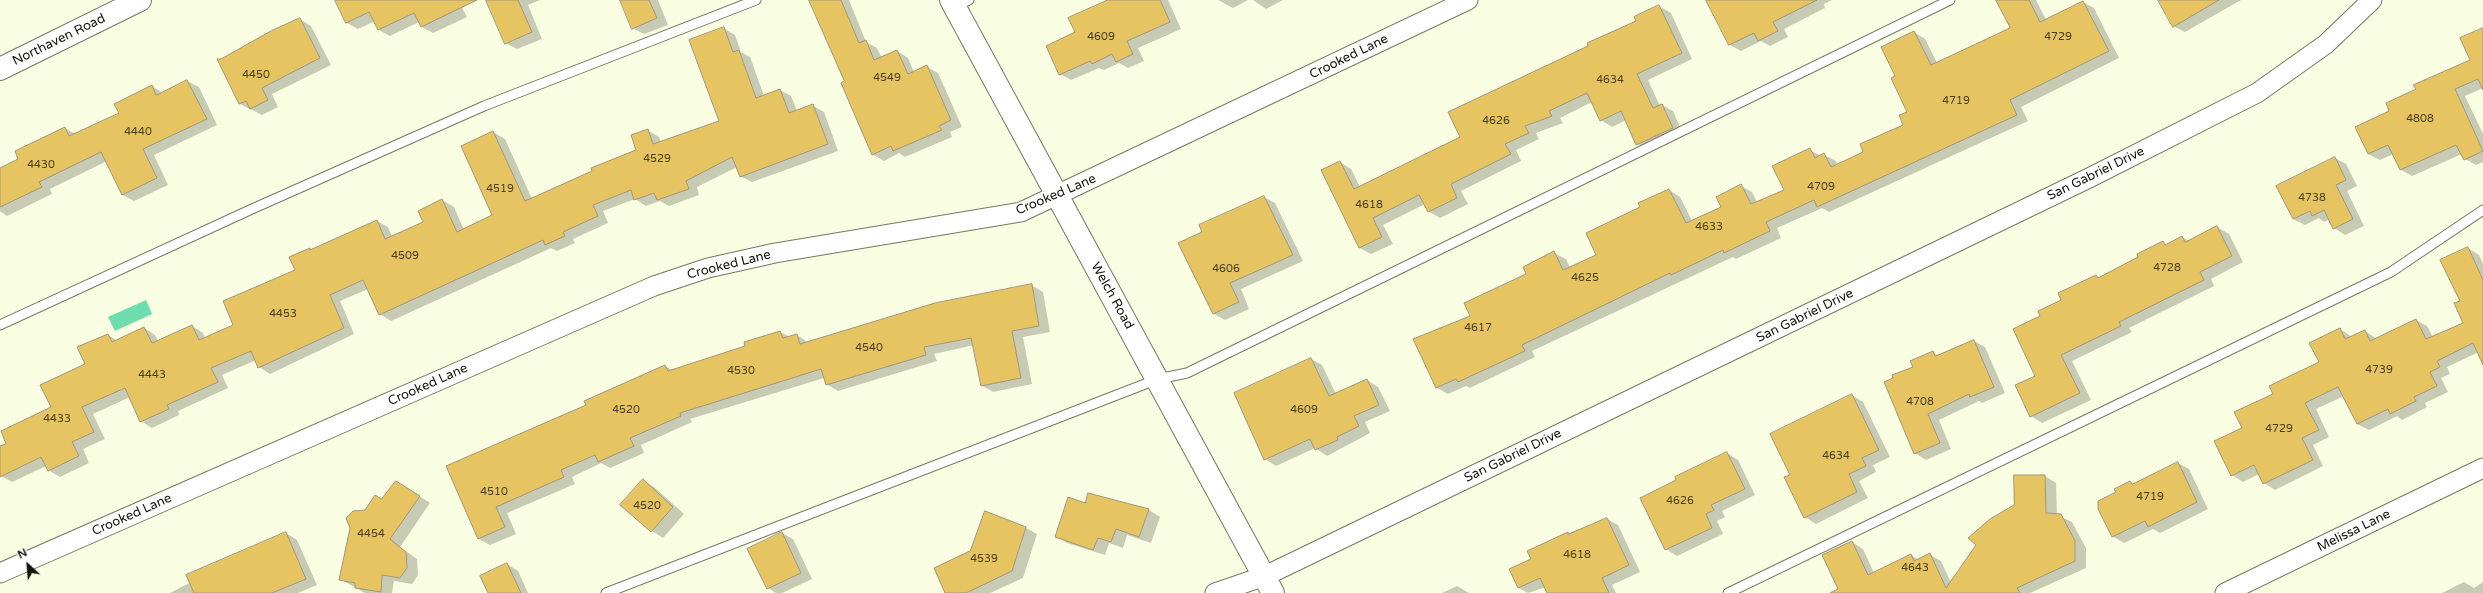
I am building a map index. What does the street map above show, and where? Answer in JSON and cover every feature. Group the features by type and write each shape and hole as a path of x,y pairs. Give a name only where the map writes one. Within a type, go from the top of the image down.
{"street":[{"name":"Northaven Road","path":"0,69 140,0"},
{"name":"Crooked Lane","path":"0,573 654,286 708,268 775,253 1021,212 1468,0"},
{"name":"San Gabriel Drive","path":"1215,593 1269,584 2089,178 2257,93 2326,44 2372,0"},
{"name":"Welch Road","path":"958,2 1057,196 1269,584"},
{"name":"Melissa Lane","path":"2225,593 2483,468"}],"lane":[{"path":"0,325 252,209 484,106 756,0"},
{"path":"606,593 1158,379 1187,373 1950,0"},
{"path":"1728,593 2390,272 2483,210"}],"shaded area":[{"path":"146,300 152,314 115,331 108,317"}],"building":[{"path":"335,0 477,0 421,27 414,13 378,30 369,12 346,23"},
{"path":"486,0 518,0 532,32 505,44"},
{"path":"620,0 649,0 657,18 632,29"},
{"path":"809,0 841,0 859,43 866,40 874,60 897,50 908,74 927,65 951,120 939,126 942,130 893,151 891,146 872,155 841,83 844,81"},
{"path":"1108,0 1160,0 1170,22 1127,41 1133,54 1116,62 1112,54 1092,64 1090,61 1059,75 1046,46 1075,32 1068,18"},
{"path":"1706,0 1817,0 1773,22 1778,31 1758,41 1754,33 1729,45"},
{"path":"1996,0 2029,0 2040,22 2083,1 2109,51 2010,100 2017,115 1817,207 1814,200 1766,222 1770,231 1724,253 1723,250 1671,275 1670,273 1522,345 1525,351 1458,382 1456,379 1436,388 1413,339 1470,316 1464,303 1526,274 1523,267 1554,251 1563,270 1596,255 1586,233 1640,207 1638,203 1669,189 1686,223 1721,207 1716,197 1741,184 1751,204 1784,190 1772,166 1810,148 1815,158 1824,153 1831,167 1863,152 1860,144 1903,125 1899,115 1907,112 1891,78 1895,76 1881,47 1914,31 1931,65 2010,28"},
{"path":"2158,0 2219,0 2173,27"},
{"path":"1659,5 1682,53 1637,74 1653,108 1662,104 1673,128 1636,145 1621,111 1600,121 1587,93 1549,111 1552,116 1525,126 1529,133 1505,144 1511,154 1451,184 1457,198 1428,212 1419,195 1373,218 1382,237 1359,248 1321,170 1340,161 1354,189 1460,137 1448,112 1588,46 1587,43 1636,21 1634,17"},
{"path":"300,18 320,58 262,88 268,100 250,109 246,101 239,104 217,59 221,59 271,31"},
{"path":"724,27 733,52 739,50 756,98 780,89 789,113 813,104 828,144 740,177 732,157 686,181 689,189 657,200 654,193 634,200 631,190 593,205 598,216 563,232 565,236 545,245 543,240 379,315 363,280 330,295 344,328 258,368 251,351 211,368 218,382 167,405 169,409 140,422 125,388 82,407 94,432 72,442 79,456 48,471 41,457 0,477 0,446 6,444 1,431 51,407 40,385 85,364 77,347 108,334 112,342 144,327 152,343 192,325 199,340 233,325 223,301 295,270 289,257 310,248 310,250 377,220 385,239 423,222 418,211 442,199 457,232 492,215 461,146 493,131 525,201 592,171 591,168 636,150 631,135 648,129 653,144 719,121 689,40"},
{"path":"2483,28 2483,90 2478,79 2455,89 2483,151 2464,160 2456,145 2400,170 2388,145 2368,154 2355,127 2389,111 2386,103 2416,89 2413,85 2470,60 2460,38"},
{"path":"187,80 207,119 143,149 157,178 122,195 101,152 39,182 42,187 0,207 0,168 18,159 15,151 65,127 69,136 119,113 114,104 152,85 156,95"},
{"path":"2335,157 2346,180 2336,185 2353,219 2333,229 2324,210 2312,216 2310,211 2293,219 2276,186"},
{"path":"1264,196 1293,255 1230,283 1239,302 1213,314 1178,243 1202,232 1199,225"},
{"path":"2217,226 2232,256 2200,272 2204,280 2119,322 2121,326 2061,355 2080,393 2030,417 2015,385 2035,376 2013,329 2040,316 2038,311 2061,300 2058,293 2096,275 2098,278 2138,257 2137,254 2163,241 2165,245 2182,236 2185,242"},
{"path":"2468,247 2483,280 2483,365 2473,343 2437,361 2440,367 2430,372 2437,386 2414,397 2416,401 2390,414 2388,409 2357,424 2338,387 2305,403 2319,430 2302,438 2313,460 2263,484 2254,465 2231,476 2214,441 2242,428 2234,412 2273,394 2269,386 2319,362 2309,343 2340,328 2345,339 2365,330 2370,341 2416,319 2426,339 2463,323 2454,303 2460,301 2440,260"},
{"path":"1032,284 1039,326 1012,331 1021,378 981,386 971,338 924,347 926,355 826,385 821,369 680,413 681,416 630,438 634,446 598,462 595,455 561,470 564,477 496,507 505,527 478,539 446,466 586,405 584,401 665,365 668,371 745,346 744,342 780,331 783,338 797,334 800,344 935,303"},
{"path":"1974,340 1994,387 1970,397 1969,394 1928,414 1940,443 1914,454 1884,382 1893,378 1892,375 1913,367 1910,361 1933,351 1935,356"},
{"path":"1311,358 1329,396 1367,379 1379,405 1354,416 1359,426 1337,437 1338,440 1315,450 1310,439 1264,460 1234,393"},
{"path":"1852,394 1879,450 1862,458 1866,466 1849,474 1857,492 1804,518 1784,477 1790,475 1770,434"},
{"path":"1727,452 1745,489 1711,505 1714,510 1706,514 1712,528 1665,550 1640,498 1676,480 1675,477"},
{"path":"2178,462 2197,502 2148,527 2145,521 2112,537 2098,509 2098,501 2116,492 2114,489 2130,481 2132,484"},
{"path":"2014,475 2045,475 2046,513 2061,514 2075,541 2075,561 2017,588 2020,593 1830,593 1838,589 1822,555 1852,541 1868,575 1911,554 1914,561 1930,553 1946,588 1976,545 1968,538 1990,519 2014,505"},
{"path":"643,479 673,507 651,532 620,505"},
{"path":"396,481 420,496 390,539 406,552 407,568 400,578 382,575 381,592 355,588 355,583 339,580 350,528 346,518 353,511 365,510 375,495 381,499"},
{"path":"1088,493 1149,509 1139,537 1116,529 1111,542 1098,538 1093,550 1055,537 1068,497 1085,503"},
{"path":"985,511 1026,527 1012,571 966,593 945,593 934,568 970,551"},
{"path":"1607,518 1629,565 1602,578 1609,593 1547,593 1540,578 1518,588 1509,569 1531,559 1527,551 1568,532 1568,534"},
{"path":"286,532 306,579 272,593 194,593 186,575"},
{"path":"782,532 801,573 767,589 747,549"},
{"path":"507,563 521,593 488,593 480,576"}]}
